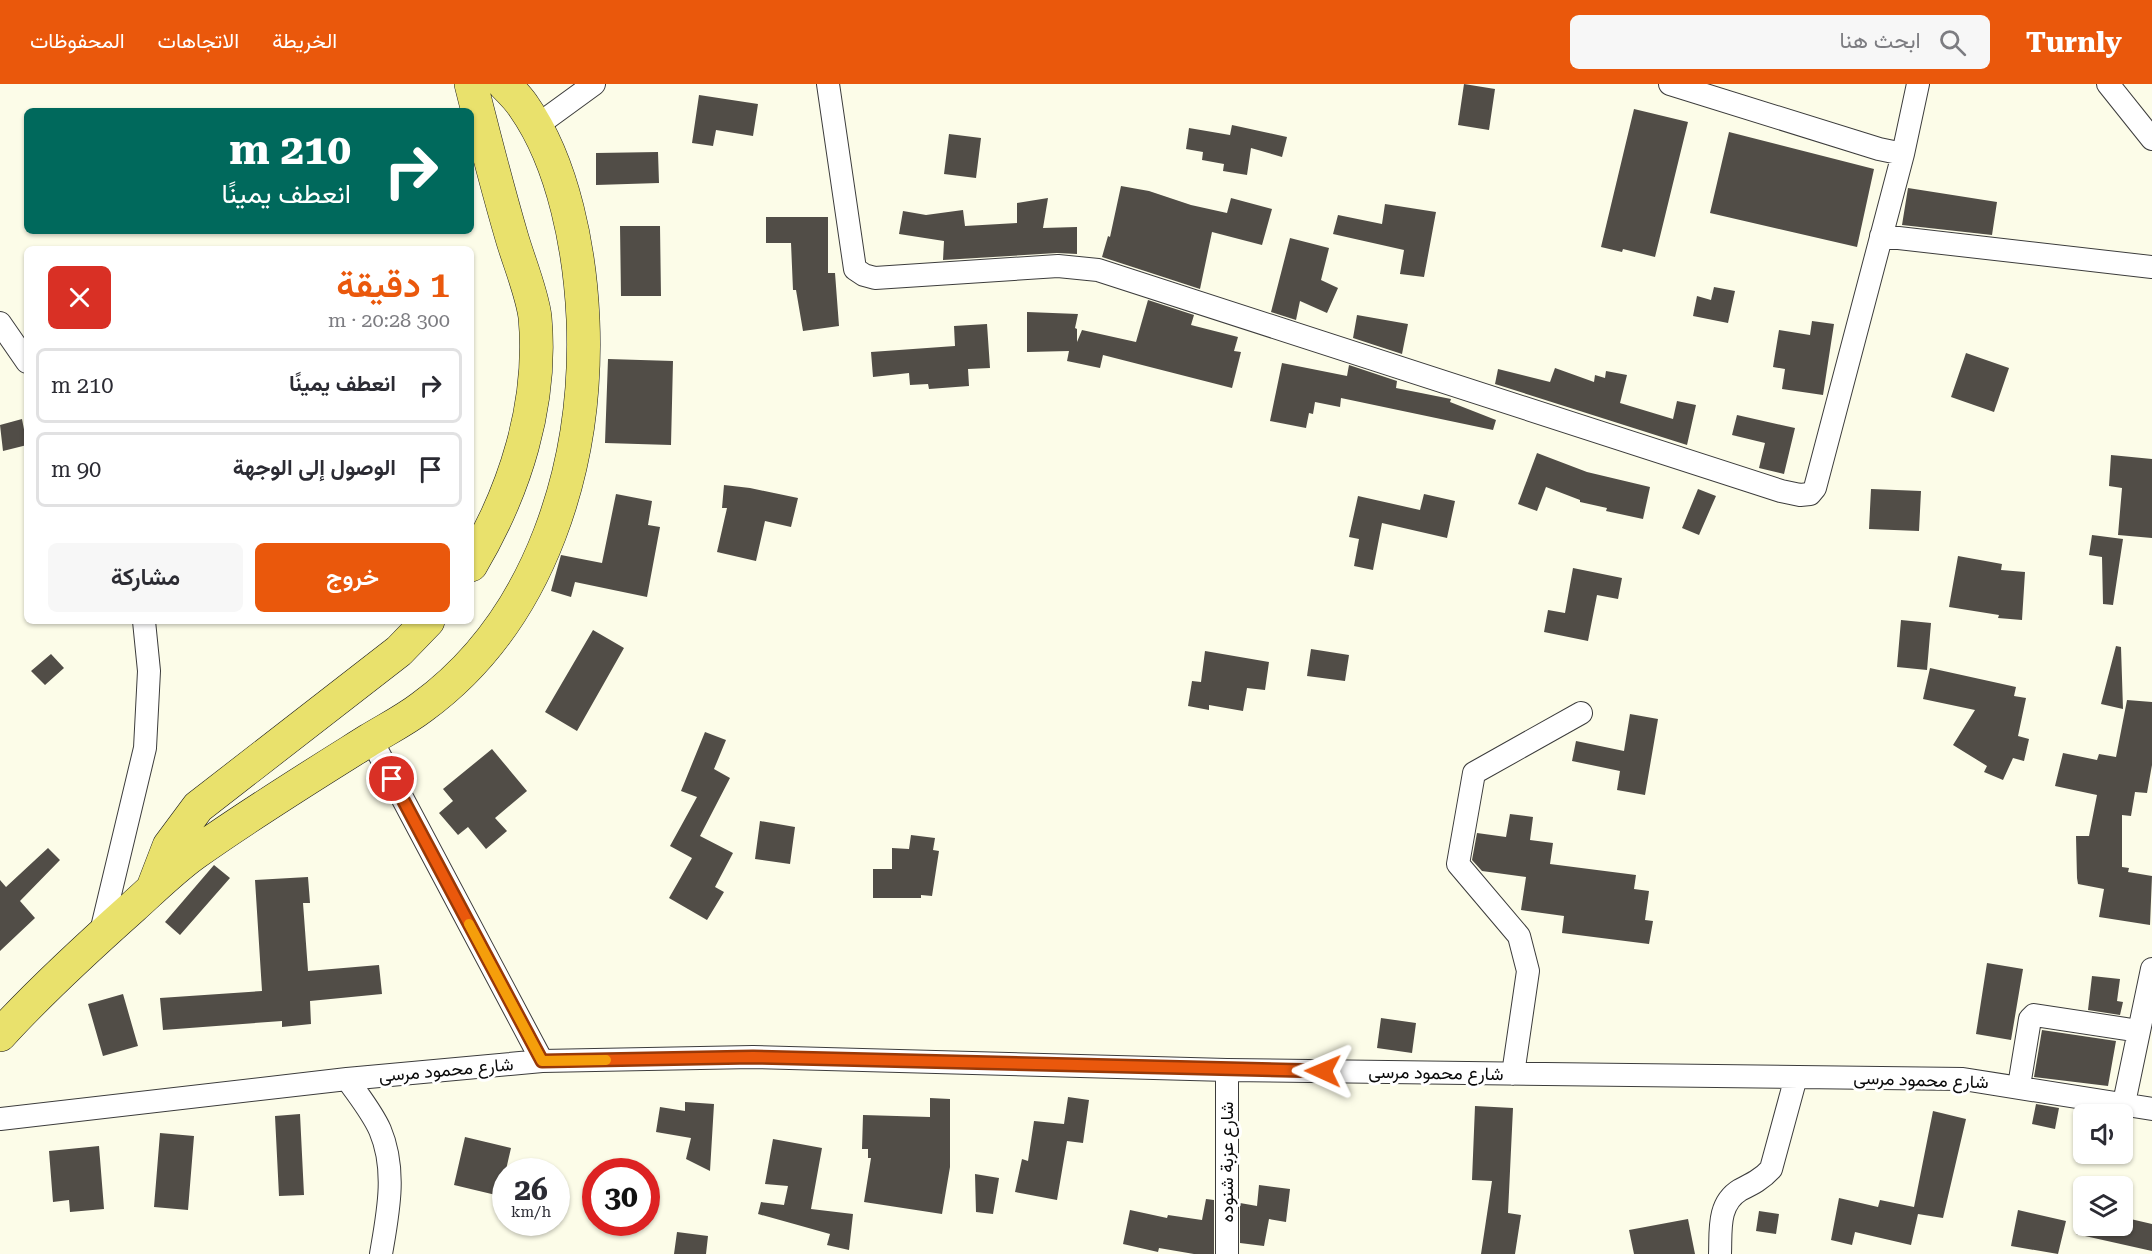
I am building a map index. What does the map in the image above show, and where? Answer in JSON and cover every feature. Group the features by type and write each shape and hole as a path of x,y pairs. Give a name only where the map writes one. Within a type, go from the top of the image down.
{"main road":[{"path":"471,84 494,177 534,315 535,354 532,392 516,468 488,537 474,560"},
{"path":"0,1035 33,998 192,856 423,706 447,687 492,639 513,610 545,548 569,471 582,383 582,299 567,212 546,147 524,106 504,84"},
{"path":"152,890 169,846 198,807 399,651 425,624"}],"street":[{"path":"535,127 594,84"},
{"path":"828,84 855,269 864,274 875,278 1058,266 1098,270 1781,491 1800,495 1810,494 1815,488 1903,154 1918,84"},
{"path":"1670,84 1879,149 1903,154"},
{"path":"2108,84 2152,139"},
{"path":"1881,236 2152,267"},
{"path":"0,323 24,358"},
{"path":"100,936 146,748 149,671 144,624"},
{"path":"1513,1074 1528,971 1520,936 1458,864 1474,773 1581,713"},
{"path":"371,739 542,1061"},
{"path":"2124,1103 2144,1025 2152,969"},
{"path":"2019,1086 2030,1019 2034,1015 2144,1025"},
{"name":"شارع محمود مرسى","path":"0,1119 347,1079 542,1061 753,1057 1227,1070 1963,1078 2152,1109"},
{"name":"شارع عزبة شنوده","path":"1227,1070 1227,1254"},
{"path":"1720,1254 1722,1215 1725,1205 1731,1197 1764,1177 1771,1169 1796,1077"},
{"path":"347,1079 380,1130 390,1166 390,1190 381,1254"}],"building":[{"path":"1464,84 1495,89 1489,130 1458,125"},
{"path":"699,95 758,104 753,136 716,130 713,146 692,143"},
{"path":"1634,109 1688,122 1655,257 1623,249 1622,252 1601,247"},
{"path":"1232,125 1287,137 1282,157 1251,148 1247,175 1223,171 1224,164 1202,160 1203,152 1186,149 1189,128 1230,135"},
{"path":"1729,132 1874,169 1857,247 1710,213"},
{"path":"949,134 981,138 976,178 944,174"},
{"path":"658,152 659,183 596,185 596,153"},
{"path":"1121,186 1149,191 1191,205 1227,213 1231,198 1272,209 1262,245 1212,232 1200,289 1102,257 1108,236 1110,237"},
{"path":"1908,188 1997,202 1992,235 1902,225"},
{"path":"1048,198 1043,228 1077,227 1077,254 1057,253 943,260 944,241 899,234 903,211 926,215 963,210 965,226 1017,223 1017,203"},
{"path":"1385,204 1436,212 1424,277 1400,274 1404,250 1333,234 1338,215 1382,224"},
{"path":"766,217 828,217 828,273 835,273 839,326 803,331 796,290 793,290 791,243 766,243"},
{"path":"620,226 660,226 661,296 621,296"},
{"path":"1290,238 1329,248 1321,280 1338,288 1327,313 1300,301 1296,320 1271,312"},
{"path":"1714,287 1735,291 1728,323 1693,316 1697,296 1711,300"},
{"path":"1148,300 1194,315 1191,325 1238,337 1234,351 1241,352 1232,388 1103,355 1100,368 1067,361 1069,351 1027,352 1027,312 1078,314 1075,328 1077,329 1077,342 1082,330 1136,342"},
{"path":"1357,315 1408,324 1402,354 1353,338"},
{"path":"1812,321 1834,324 1823,395 1782,389 1785,369 1773,367 1779,330 1810,335"},
{"path":"987,324 990,368 968,369 969,386 929,389 928,384 910,385 909,373 873,377 871,352 955,346 954,326"},
{"path":"1966,353 2009,368 1994,412 1951,397"},
{"path":"608,359 673,361 671,445 605,443"},
{"path":"1282,363 1347,376 1349,365 1397,381 1396,388 1451,399 1450,402 1496,420 1493,430 1341,398 1340,407 1315,402 1313,414 1309,413 1306,428 1270,421"},
{"path":"1555,368 1594,382 1595,375 1605,378 1606,371 1627,375 1620,403 1673,419 1677,401 1696,405 1687,445 1495,384 1498,369 1550,382"},
{"path":"1737,415 1795,428 1784,474 1759,468 1765,443 1732,435"},
{"path":"22,419 24,446 3,451 0,425"},
{"path":"1537,453 1587,472 1650,487 1643,519 1606,511 1607,508 1580,502 1580,500 1546,487 1537,511 1518,504"},
{"path":"2111,455 2152,459 2152,538 2118,535 2122,488 2109,486"},
{"path":"724,485 798,498 791,527 765,521 756,561 717,552 727,508 722,508"},
{"path":"1698,489 1716,496 1699,535 1682,528"},
{"path":"1871,489 1921,491 1919,531 1869,529"},
{"path":"616,494 652,501 648,525 660,527 647,597 575,582 571,597 551,591 561,555 602,563"},
{"path":"1424,494 1455,501 1447,538 1382,523 1373,570 1354,566 1359,539 1349,537 1358,496 1420,510"},
{"path":"2092,535 2123,539 2113,605 2103,604 2102,557 2089,555"},
{"path":"1958,556 2002,564 2001,570 2025,572 2022,620 1998,618 1999,615 1949,607"},
{"path":"1573,568 1622,578 1618,599 1597,595 1588,641 1544,632 1548,610 1565,613"},
{"path":"1901,620 1931,623 1927,670 1897,667"},
{"path":"593,630 624,648 577,731 545,712"},
{"path":"2116,646 2121,647 2123,709 2101,704"},
{"path":"1311,649 1349,655 1345,681 1307,676"},
{"path":"1205,651 1269,662 1265,690 1247,688 1243,711 1209,705 1209,710 1188,706 1192,681 1201,682"},
{"path":"51,654 64,668 45,685 31,671"},
{"path":"1930,668 2016,687 2014,696 2026,698 2018,736 2029,739 2024,761 2013,758 2003,780 1984,772 1987,766 1953,745 1975,710 1923,699"},
{"path":"2127,700 2152,702 2152,765 2147,793 2135,792 2131,816 2122,815 2122,867 2129,868 2128,872 2152,876 2150,925 2099,917 2104,889 2078,884 2076,836 2089,836 2097,795 2055,786 2063,753 2097,760 2099,754 2116,757"},
{"path":"1630,714 1658,719 1645,795 1617,790 1620,771 1572,761 1576,741 1624,751"},
{"path":"705,732 726,740 714,769 730,778 700,836 733,853 715,887 724,892 707,920 669,898 692,858 670,846 697,797 681,791"},
{"path":"492,749 527,791 495,818 507,831 486,849 468,827 458,835 439,813 453,801 443,789"},
{"path":"1510,814 1533,817 1530,840 1553,843 1550,864 1636,875 1634,889 1649,891 1645,920 1653,921 1649,944 1562,933 1564,916 1521,910 1526,877 1482,871 1472,860 1477,833 1506,837"},
{"path":"760,821 795,827 790,864 755,859"},
{"path":"911,835 935,838 933,850 939,851 932,896 873,898 873,869 892,869 892,848 909,849"},
{"path":"48,848 60,860 20,901 35,918 0,951 0,880 6,887"},
{"path":"214,865 230,878 180,935 165,922"},
{"path":"308,877 310,903 303,903 308,971 379,965 382,994 310,1001 311,1024 282,1027 282,1021 163,1030 160,998 262,991 255,880"},
{"path":"1987,963 2023,969 2011,1040 1976,1034"},
{"path":"2092,976 2120,979 2117,1001 2123,1002 2120,1015 2088,1010"},
{"path":"123,994 138,1046 103,1056 88,1004"},
{"path":"1381,1018 1416,1023 1412,1053 1377,1048"},
{"path":"2042,1030 2116,1041 2108,1086 2034,1077"},
{"path":"1068,1097 1089,1100 1083,1143 1067,1141 1057,1200 1015,1192 1022,1159 1028,1161 1034,1121 1064,1124"},
{"path":"930,1098 950,1099 950,1167 942,1214 864,1202 871,1158 868,1158 868,1149 862,1149 863,1115 930,1117"},
{"path":"685,1102 714,1104 710,1171 686,1159 691,1138 656,1132 660,1107 685,1111"},
{"path":"2036,1104 2059,1108 2055,1129 2032,1124"},
{"path":"1475,1106 1513,1108 1508,1213 1521,1215 1515,1254 1481,1254 1492,1181 1472,1180"},
{"path":"1933,1111 1966,1119 1943,1218 1918,1214 1911,1245 1855,1232 1852,1245 1831,1240 1839,1198 1878,1207 1880,1200 1914,1207"},
{"path":"300,1114 304,1195 279,1196 275,1116"},
{"path":"160,1133 194,1136 188,1210 154,1207"},
{"path":"465,1137 511,1148 509,1158 492,1158 492,1194 454,1185"},
{"path":"773,1139 822,1148 811,1209 853,1214 849,1250 827,1245 830,1234 758,1214 761,1202 784,1205 788,1186 765,1184"},
{"path":"99,1146 104,1209 70,1212 69,1200 53,1202 49,1151"},
{"path":"975,1174 999,1178 993,1214 976,1212"},
{"path":"1259,1185 1290,1189 1286,1222 1269,1219 1264,1246 1240,1243 1240,1203 1257,1206"},
{"path":"1206,1199 1214,1200 1214,1254 1194,1254 1159,1248 1158,1252 1123,1244 1130,1210 1167,1218 1168,1215 1202,1220"},
{"path":"2018,1210 2066,1221 2058,1254 2011,1246"},
{"path":"1759,1211 1779,1214 1776,1234 1756,1231"},
{"path":"1688,1219 1695,1254 1634,1254 1629,1230"},
{"path":"2133,1220 2152,1224 2152,1251 2085,1236 2133,1236"},
{"path":"677,1232 708,1236 706,1254 674,1254"}],"slow traffic":[{"path":"469,924 542,1061 606,1060"}],"route":[{"path":"392,779 542,1061 753,1057 1323,1071"}]}
